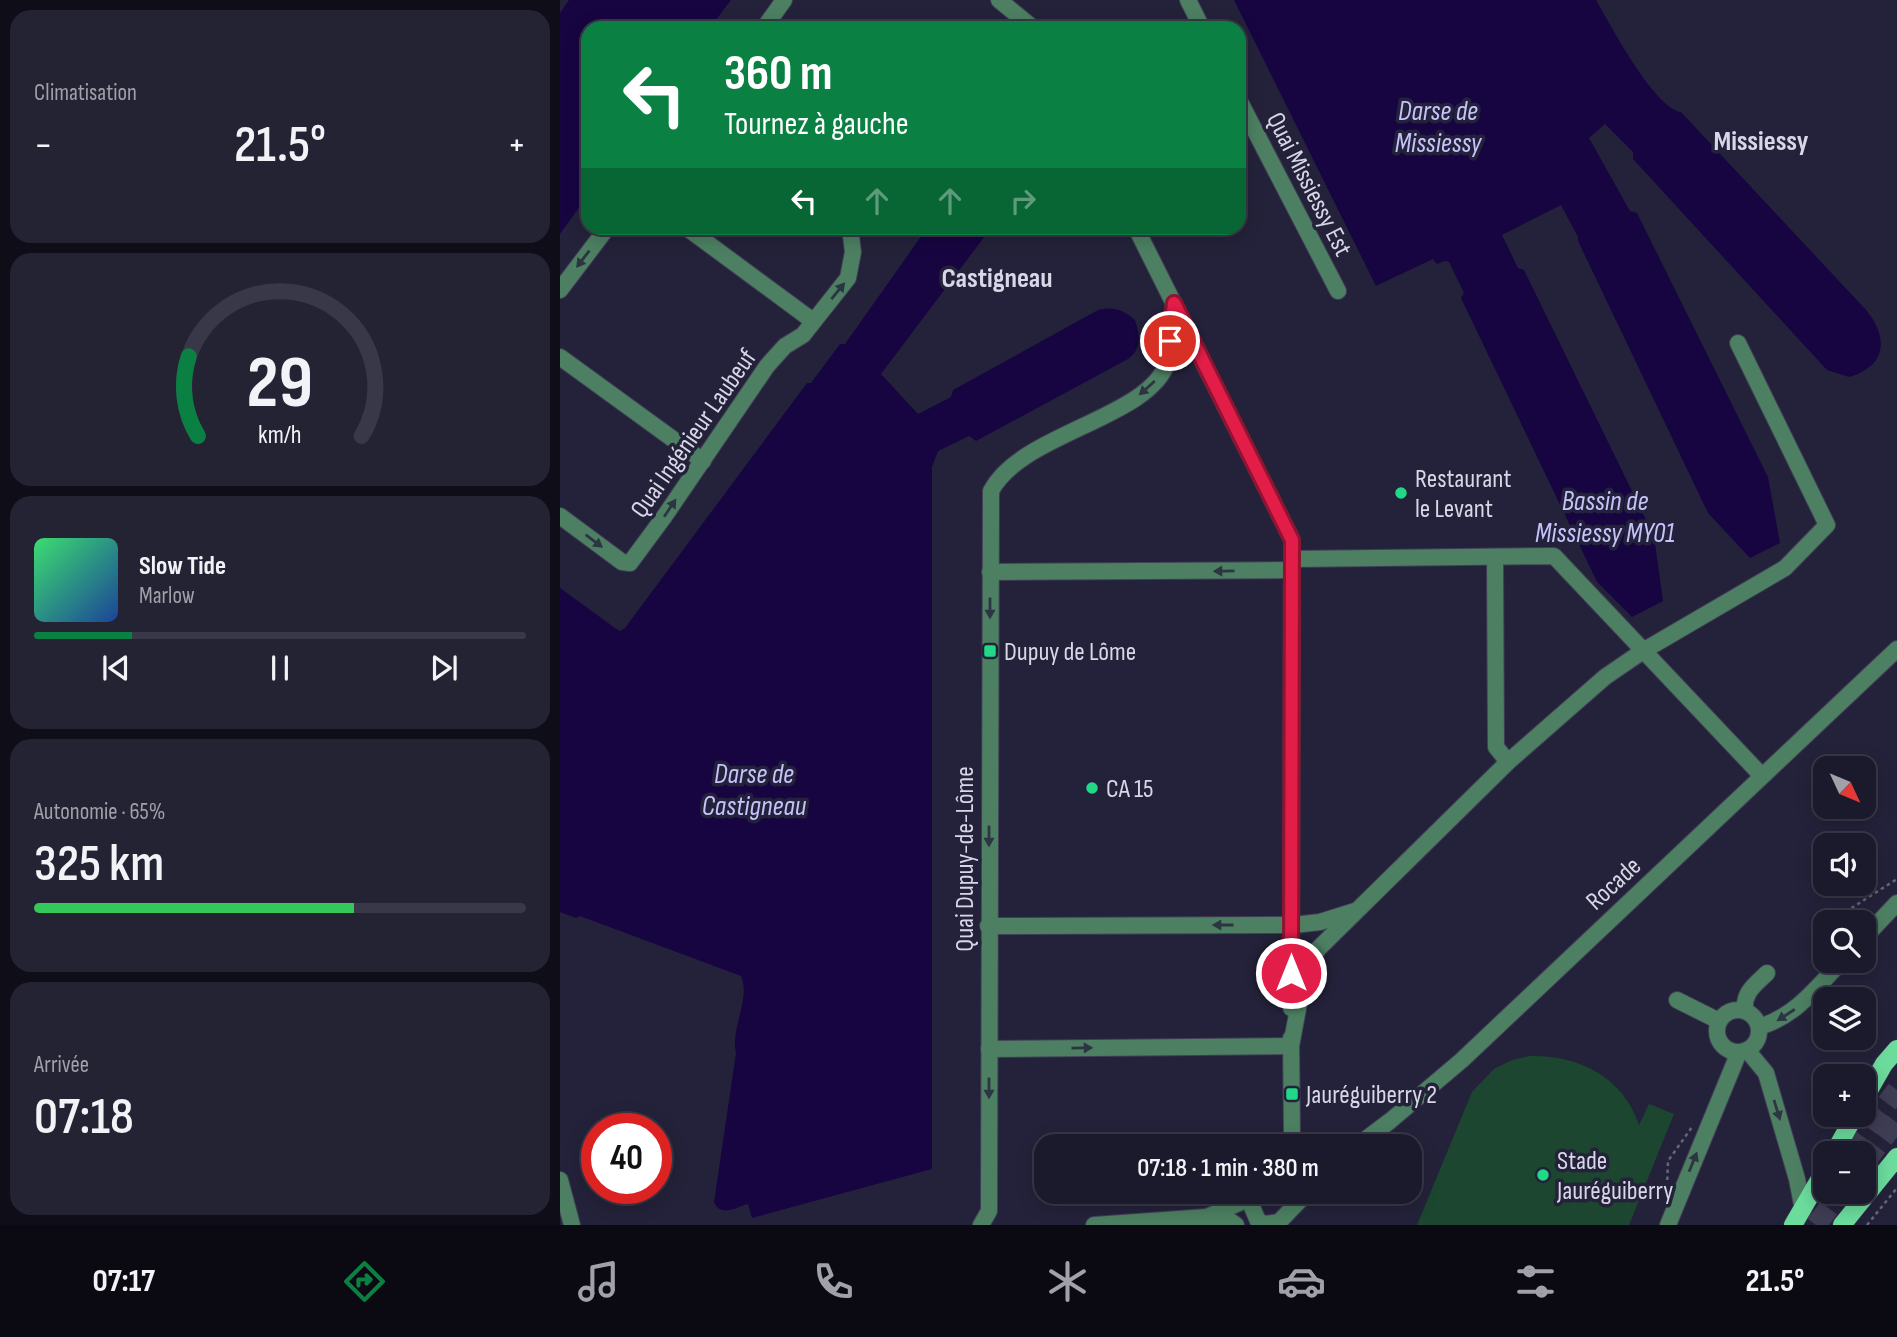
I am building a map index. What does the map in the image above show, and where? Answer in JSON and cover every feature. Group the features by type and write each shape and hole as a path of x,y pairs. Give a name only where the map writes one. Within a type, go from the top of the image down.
{"main road":[{"path":"1876,1078 1897,1049"},
{"path":"1842,1225 1897,1157"},
{"path":"1798,1218 1813,1191"}],"street":[{"path":"769,21 784,0"},
{"path":"999,0 1027,21"},
{"path":"1188,0 1198,21"},
{"name":"Quai Missiessy Est","path":"1246,114 1338,291"},
{"path":"560,290 602,235"},
{"path":"697,235 814,321"},
{"name":"Quai Ingénieur Laubeuf","path":"560,516 622,562 630,564 767,366 785,346 803,335 848,278 853,252 851,235"},
{"path":"1140,235 1292,540 1292,1134"},
{"name":"Quai Dupuy-de-Lôme","path":"987,1220 990,491 1002,474 1019,460 1126,403 1152,383 1165,368 1168,360 1174,303"},
{"path":"1291,1046 1304,977 1318,949 1508,762 1605,677 1643,651 1785,568 1828,525 1738,343"},
{"path":"560,357 703,461"},
{"path":"990,572 1554,556 1762,776"},
{"path":"1495,557 1496,747 1508,762"},
{"name":"Rocade","path":"1373,1134 1462,1060 1897,649"},
{"path":"1876,926 1897,903"},
{"path":"988,926 1292,925 1320,922 1357,911"},
{"path":"1745,1011 1744,1003 1749,990 1767,973"},
{"path":"1759,1027 1782,1019 1793,1011 1830,973"},
{"path":"1676,1000 1719,1021"},
{"path":"1668,1225 1743,1051 1757,1041 1759,1027 1753,1016 1745,1011 1733,1010 1719,1021 1719,1041 1728,1050 1743,1051 1766,1073 1797,1179 1798,1218"},
{"path":"989,1049 1291,1046"},
{"path":"560,1180 572,1225"},
{"path":"1207,1217 1234,1204"},
{"path":"1253,1204 1254,1216 1265,1224 1278,1223 1296,1204"},
{"path":"1094,1225 1207,1217 1229,1220 1236,1225"}],"path":[{"path":"1848,910 1897,879"},
{"path":"1867,1225 1897,1188"}],"green space":[{"name":"Stade Jauréguiberry","path":"1530,1056 1565,1060 1597,1072 1622,1094 1639,1125 1649,1104 1674,1114 1629,1225 1417,1225 1472,1092 1494,1069 1512,1060"}],"water":[{"path":"569,0 731,0 715,21 581,21 581,205 560,234 560,13"},
{"name":"Darse de Missiessy","path":"1234,0 1596,0 1634,64 1658,96 1670,107 1681,112 1867,311 1879,332 1880,350 1871,366 1849,377 1827,370 1633,159 1633,152 1605,124 1589,138 1630,211 1637,213 1768,477 1780,543 1750,558 1708,513 1561,205 1502,235 1518,268 1524,270 1654,536 1663,601 1632,617 1597,582 1461,298 1464,293 1449,262 1437,264 1433,259 1376,286"},
{"name":"Darse de Castigneau","path":"922,235 986,235 881,374 918,414 951,397 953,390 1098,310 1122,311 1135,320 1139,341 1136,351 1128,359 976,441 969,436 938,451 932,467 932,1169 752,1218 748,1204 725,1210 717,1207 714,1202 736,1053 736,1034 744,995 741,976 580,916 576,918 560,912 560,588 615,628 620,631 625,628 807,383 811,383 840,344 845,344"}],"tunnel":[{"path":"1859,1141 1897,1090"},
{"path":"1876,1147 1897,1120"},
{"path":"1816,1225 1832,1204"}],"place":[{"name":"Restaurant le Levant","path":"1401,493"},
{"name":"Dupuy de Lôme","path":"990,651"},
{"name":"CA 15","path":"1092,788"},
{"name":"Jauréguiberry 2","path":"1292,1094"},
{"name":"Stade Jauréguiberry","path":"1543,1175"}],"district":[{"name":"Missiessy","path":"1761,140"},
{"name":"Castigneau","path":"997,277"}],"route":[{"path":"1170,341 1174,303 1292,540 1291,973"}],"water label":[{"name":"Bassin de Missiessy MY01","path":"1605,516"}]}
